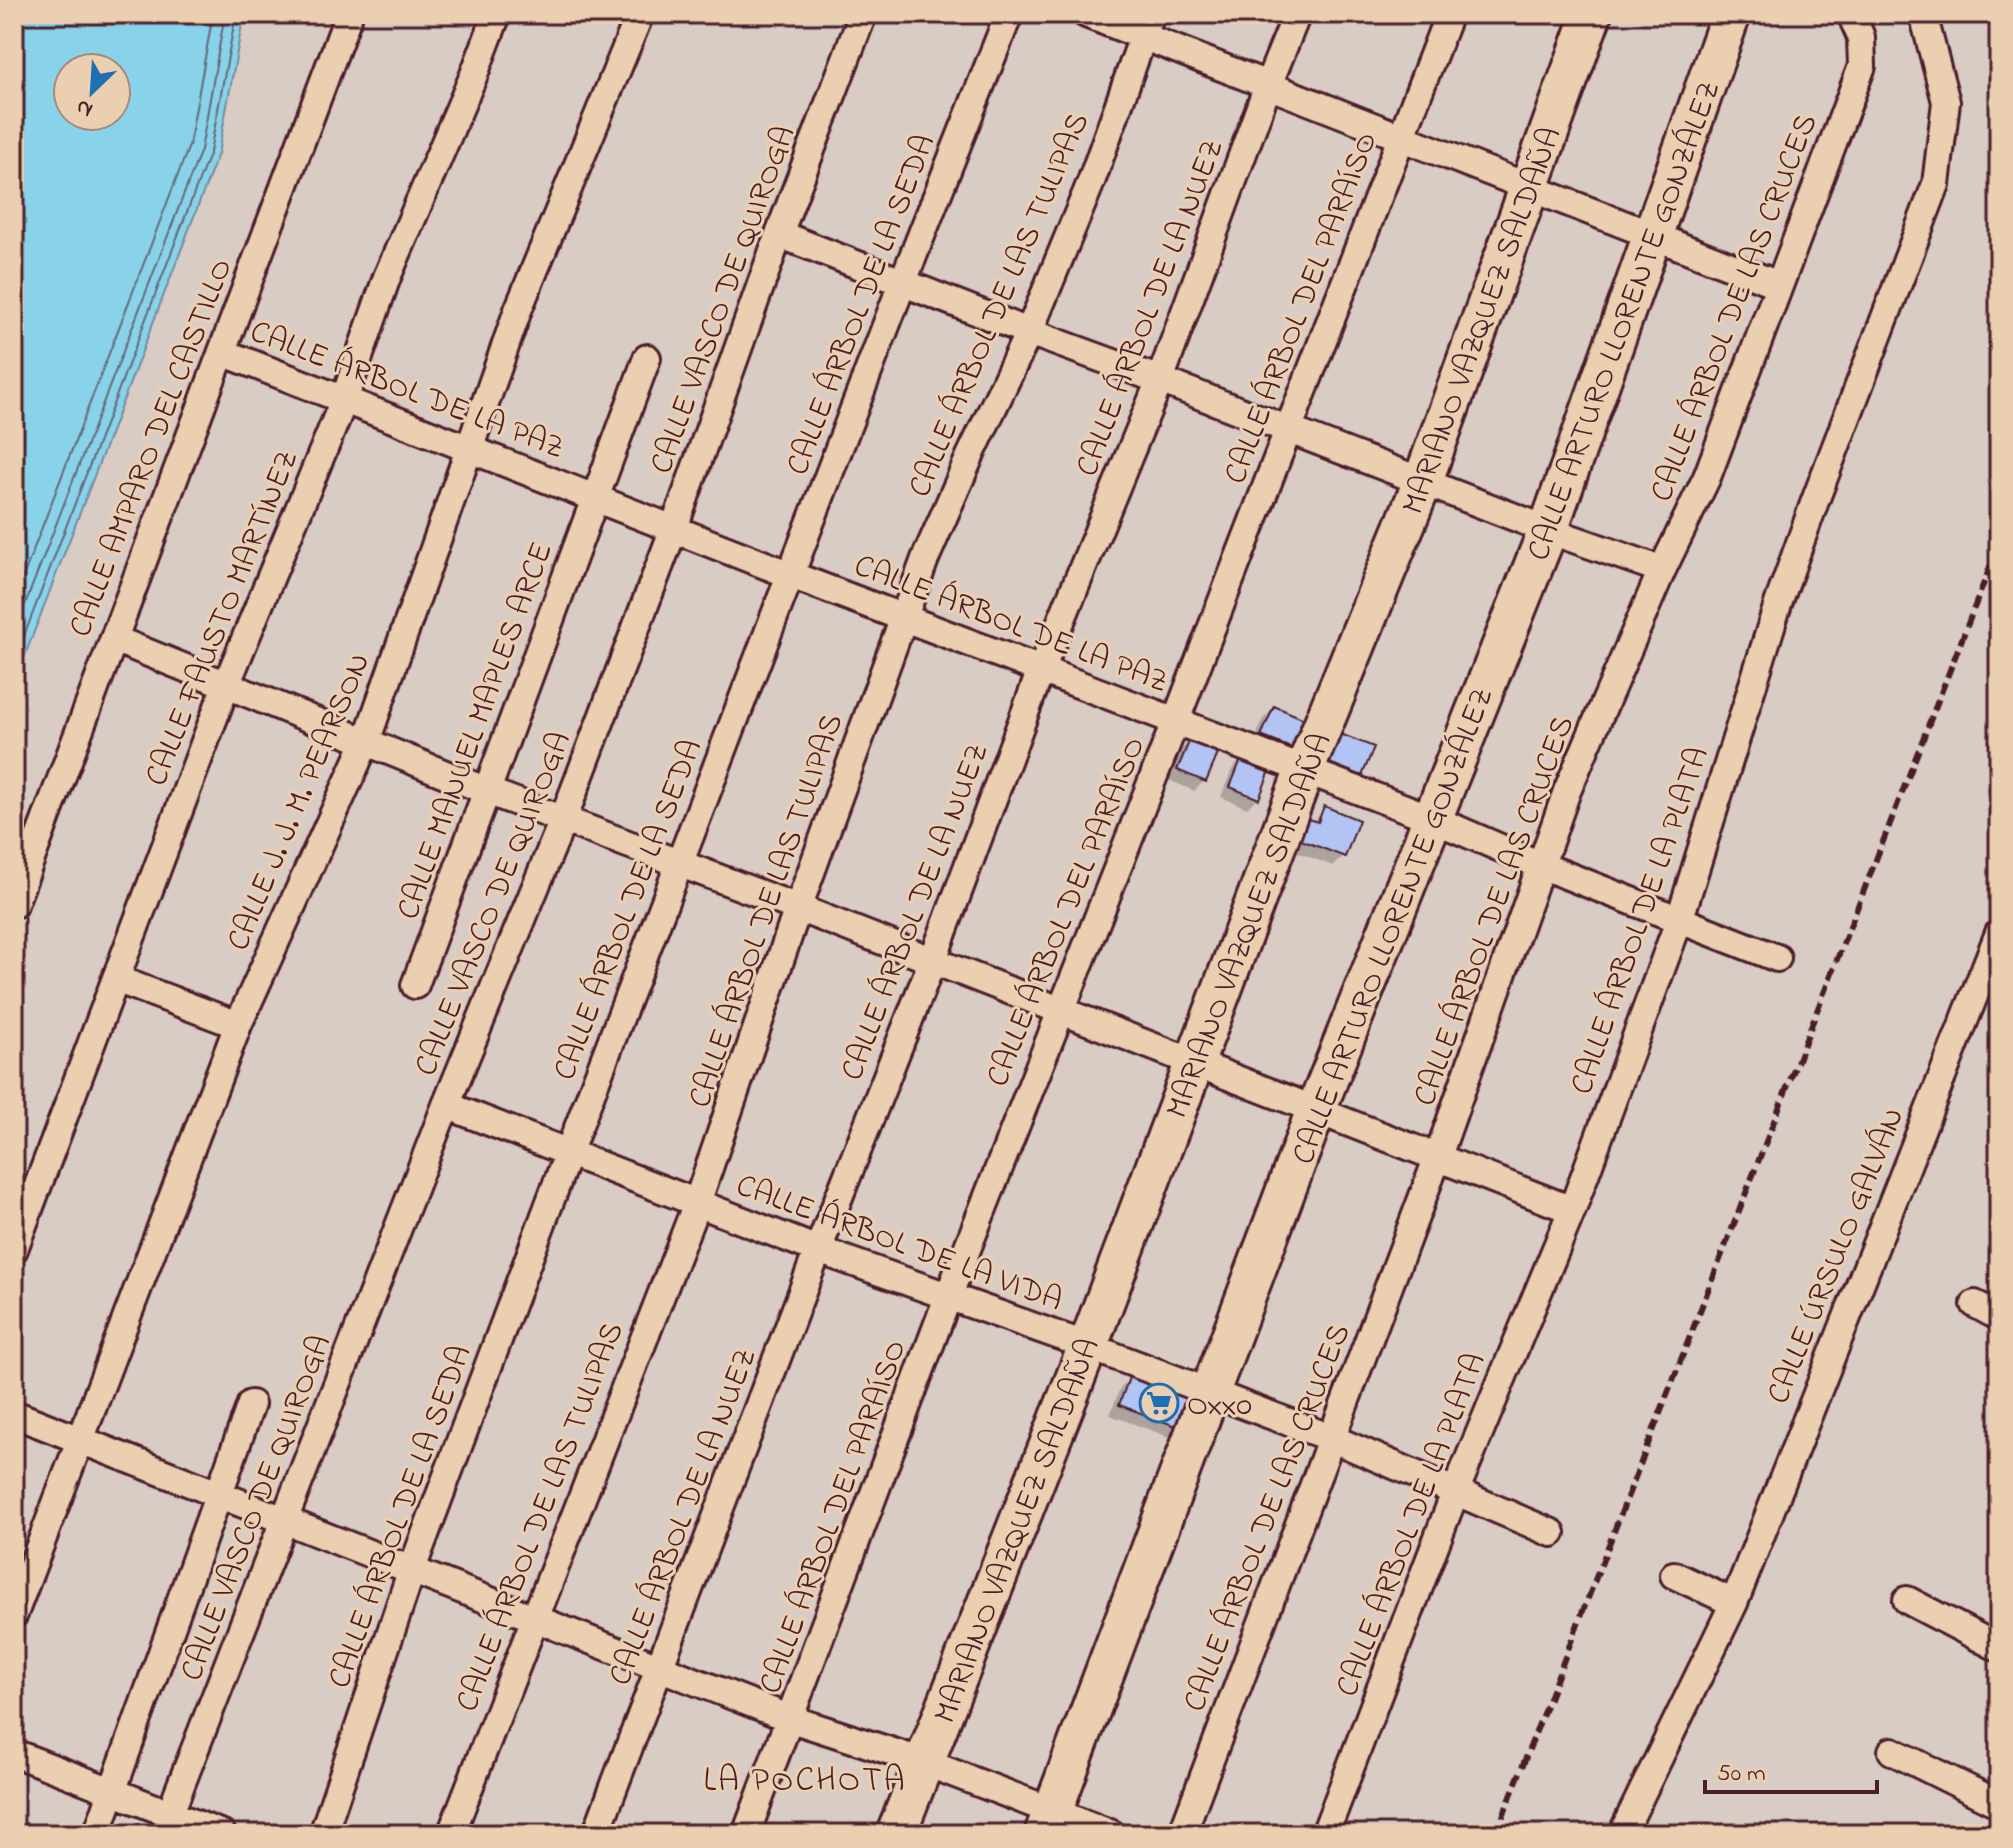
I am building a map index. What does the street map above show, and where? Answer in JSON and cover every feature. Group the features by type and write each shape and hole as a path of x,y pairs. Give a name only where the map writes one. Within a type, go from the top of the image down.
{"street":[{"name":"CALLE AMPARO DEL CASTILLO","path":"14,904 349,14"},
{"name":"CALLE FAUSTO MARTÍNEZ","path":"14,1249 227,683 344,400 387,277 497,14"},
{"name":"CALLE J. J. M. PEARSON","path":"14,1614 238,1025 366,742 518,310 640,14"},
{"name":"CALLE VASCO DE QUIROGA","path":"170,1813 446,1105 563,820 863,14"},
{"name":"CALLE ÁRBOL DE LA SEDA","path":"323,1834 411,1572 569,1151 1009,14"},
{"path":"1086,14 1147,25 1268,85 1779,285"},
{"name":"CALLE ÁRBOL DE LA NUEZ","path":"596,1834 818,1250 932,962 1041,670 1160,380 1297,14"},
{"name":"CALLE ÁRBOL DEL PARAÍSO","path":"746,1834 948,1297 1289,431 1449,14"},
{"name":"MARIANO VAZQUEZ SALDAÑA","path":"896,1834 1088,1346 1305,769 1423,481 1592,14"},
{"name":"CALLE ARTURO LLORENTE GONZÁLEZ","path":"1048,1823 1316,1110 1548,530 1731,14"},
{"name":"CALLE ÁRBOL DE LAS CRUCES","path":"1182,1834 1437,1159 1567,791 1662,570 1707,477 1862,66 1861,37 1851,14"},
{"name":"CALLE ÁRBOL DE LA PLATA","path":"1325,1834 1456,1490 1572,1210 1680,918 1778,604 1936,184 1946,102 1923,14"},
{"name":"CALLE ÁRBOL DE LAS TULIPAS","path":"451,1834 697,1203 798,908 925,559 1029,332 1091,182 1147,25"},
{"path":"779,234 902,284 1548,530 1662,570"},
{"name":"CALLE ÁRBOL DE LA PAZ","path":"222,352 791,575 1431,818 1540,865 1777,958"},
{"name":"CALLE MANUEL MAPLES ARCE","path":"415,985 647,358"},
{"path":"114,639 487,791 798,908 1572,1210"},
{"name":"CALLE ÚRSULO GALVÁN","path":"1622,1834 1734,1603 1999,933"},
{"path":"116,979 238,1025"},
{"name":"CALLE ÁRBOL DE LA VIDA","path":"446,1105 818,1250 1088,1346 1331,1438 1552,1533"},
{"path":"1975,1304 1999,1317"},
{"name":"CALLE VASCO DE QUIROGA","path":"97,1834 251,1404"},
{"path":"14,1414 791,1719 924,1762 1048,1823 1112,1834"},
{"path":"1674,1575 1734,1603"},
{"path":"1907,1600 1999,1648"},
{"path":"1892,1751 1999,1804"},
{"path":"14,1753 222,1834"}],"water":[{"path":"14,14 244,14 218,154 14,684"}],"building":[{"path":"1274,706 1314,723 1301,752 1261,736"},
{"path":"1338,733 1374,747 1362,776 1327,762"},
{"path":"1191,737 1220,749 1206,782 1177,770"},
{"path":"1242,757 1271,768 1259,799 1230,787"},
{"path":"1324,806 1359,820 1345,857 1301,840 1308,819 1318,822"},
{"name":"Oxxo","path":"1130,1375 1200,1401 1189,1431 1119,1405"}],"railway":[{"path":"1496,1834 1999,544"}],"place":[{"name":"Oxxo","path":"1159,1403"}],"district":[{"name":"LA POCHOTA","path":"805,1778"}]}
